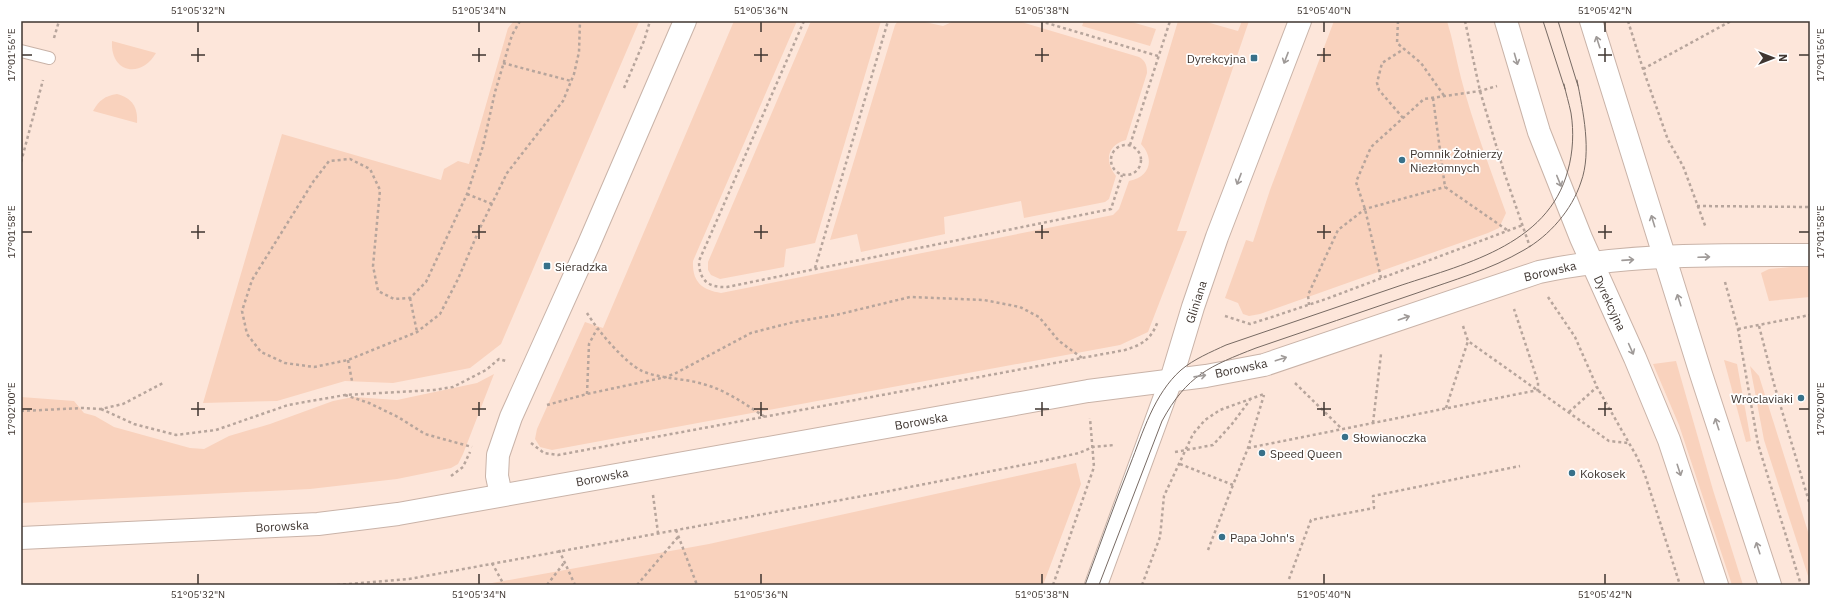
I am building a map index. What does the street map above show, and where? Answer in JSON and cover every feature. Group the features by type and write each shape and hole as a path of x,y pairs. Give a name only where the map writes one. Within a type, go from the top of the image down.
{"street":[{"path":"501,495 497,476 498,455 511,417 563,304 685,21"},
{"name":"Gliniana","path":"1096,585 1171,380 1193,307 1217,237 1300,21"},
{"name":"Dyrekcyjna","path":"1506,21 1539,132 1592,262 1635,358 1669,440 1717,585"},
{"path":"1592,21 1701,374 1770,585"},
{"name":"Borowska","path":"21,538 318,524 398,514 1088,391 1171,380 1264,364 1539,272 1571,265 1592,262 1665,258 1810,255"}],"lane":[{"path":"21,51 49,58"}],"path":[{"path":"21,162 59,21"},
{"path":"520,21 512,35 503,63 483,146 467,194 426,282 410,298 394,299 378,291 373,266 380,190 370,169 350,159 329,161 252,280 242,311 247,334 261,352 285,363 314,367 348,360 417,332 440,314 458,279 479,230 508,173 563,101 571,81 579,52 581,22"},
{"path":"804,21 699,260 699,271 704,280 718,288 1111,209 1122,175"},
{"path":"815,268 888,21"},
{"path":"1040,21 1158,56"},
{"path":"1130,145 1170,21"},
{"path":"1398,21 1397,43 1421,63 1444,97"},
{"path":"1225,316 1250,324 1309,305 1522,225 1504,172 1480,91 1465,21"},
{"path":"1628,21 1668,140 1683,166 1697,206 1810,207"},
{"path":"1643,69 1731,21"},
{"path":"1403,118 1379,90 1377,83 1382,63 1404,49"},
{"path":"503,63 571,81"},
{"path":"1381,278 1356,182 1371,147 1424,99 1480,91 1501,85"},
{"path":"1433,98 1444,187 1507,230"},
{"path":"1122,145 1130,145 1139,152 1141,164 1134,173 1122,175 1115,171 1111,164 1111,156 1115,150 1122,145"},
{"path":"1309,305 1308,295 1338,230 1364,209 1444,187"},
{"path":"467,194 492,204"},
{"path":"1729,293 1738,329 1758,444 1801,585"},
{"path":"540,407 587,394 666,377 751,333 794,322 836,315 910,297 984,300 1020,307 1039,317 1059,341 1082,358"},
{"path":"410,298 417,332"},
{"path":"1548,298 1575,337 1597,388 1645,475 1680,585"},
{"path":"563,304 587,313 597,329 618,351 642,371 702,383 725,392 765,417"},
{"path":"1513,309 1538,382 1538,390"},
{"path":"1738,329 1810,315"},
{"path":"529,441 544,454 558,455 1125,350 1141,345 1153,334 1160,317"},
{"path":"1463,326 1468,341 1609,441 1628,443"},
{"path":"1759,326 1810,505"},
{"path":"587,394 589,344 597,329"},
{"path":"1446,408 1468,341"},
{"path":"1373,423 1381,352"},
{"path":"1092,362 1094,356"},
{"path":"21,411 83,408 101,410 134,424 176,435 216,430 288,405 345,395 434,390 453,386 486,370 499,359 506,361"},
{"path":"348,360 352,381"},
{"path":"1295,382 1342,429"},
{"path":"101,410 123,404 162,383"},
{"path":"1569,412 1597,388"},
{"path":"1248,448 1538,390"},
{"path":"1208,550 1248,448 1264,394"},
{"path":"345,395 369,403 398,417 425,434 479,450"},
{"path":"1142,585 1160,537 1164,496 1180,464 1186,451 1193,434 1205,420 1220,410 1250,399 1232,424 1213,445 1186,451 1175,452"},
{"path":"1053,585 1094,467 1090,418"},
{"path":"337,585 389,583 559,550 676,530 1033,463 1079,453 1093,447 1114,445"},
{"path":"446,477 454,475 463,467 472,447"},
{"path":"1180,464 1233,485"},
{"path":"1288,580 1311,520 1374,508 1373,496 1520,466"},
{"path":"653,495 658,533"},
{"path":"676,530 697,585"},
{"path":"638,585 678,537"},
{"path":"559,550 575,585"},
{"path":"492,563 504,585"},
{"path":"547,585 564,563"}],"shaded area":[{"path":"514,21 639,22 501,344 470,368 393,383 345,381 277,401 203,403 282,134 441,180 444,169 458,161 469,164 508,28"},
{"path":"734,21 797,21 693,261 696,280 708,290 721,293 1113,215 1119,209 1129,181 1142,176 1148,167 1148,156 1141,144 1178,21 1203,21 1238,31 1242,21 1249,21 1177,231 1187,231 1148,332 1120,345 552,450 540,447 535,439 537,429 585,322 603,328"},
{"path":"811,21 881,21 815,243 786,249 784,267 720,279 711,275 708,270 708,262"},
{"path":"898,21 920,21 943,26 954,21 1018,21 1139,57 1143,60 1146,64 1147,73 1126,140 1115,146 1109,154 1110,165 1116,176 1109,199 1105,202 1024,218 1021,201 944,217 945,234 861,252 857,234 830,240 895,25"},
{"path":"1084,21 1128,21 1156,29 1150,46 1082,26"},
{"path":"1334,21 1447,21 1471,112 1506,213 1499,228 1488,233 1260,314 1249,316 1243,314 1238,303 1225,298 1246,240 1253,242 1270,190"},
{"path":"112,41 156,53 143,67 128,69 121,66 116,60 113,52"},
{"path":"117,94 127,98 133,104 136,112 137,123 93,111 103,99"},
{"path":"1810,267 1810,297 1769,301 1761,273 1769,269"},
{"path":"1724,360 1737,364 1751,441 1746,442"},
{"path":"1676,361 1713,490 1743,585 1732,585 1679,425 1653,364"},
{"path":"1750,366 1759,376 1810,538 1810,582 1764,440"},
{"path":"494,374 463,454 458,464 451,468 397,479 310,489 21,503 21,397 74,401 84,413 95,416 114,427 190,448 204,449 229,436 270,424 333,401 353,397 397,400 477,383"},
{"path":"1076,463 1081,484 1043,585 481,585 709,544"}],"tram line":[{"path":"1543,21 1565,89"},
{"path":"1558,21 1578,86"},
{"path":"1099,585 1162,421 1171,405 1191,382 1201,374 1225,361 1256,348 1485,269 1524,250 1551,230 1572,202 1581,182 1584,170 1586,158 1585,131 1577,80"},
{"path":"1085,585 1150,414 1163,390 1181,370 1191,362 1226,345 1473,261 1522,235 1542,218 1557,196 1570,163 1572,149 1571,113 1564,84"}],"place":[{"name":"Dyrekcyjna","path":"1254,58"},
{"name":"Pomnik Żołnierzy Niezłomnych","path":"1402,160"},
{"name":"Sieradzka","path":"547,266"},
{"name":"Wroclaviaki","path":"1801,398"},
{"name":"Słowianoczka","path":"1345,437"},
{"name":"Speed Queen","path":"1262,453"},
{"name":"Kokosek","path":"1572,473"},
{"name":"Papa John's","path":"1222,537"}]}
